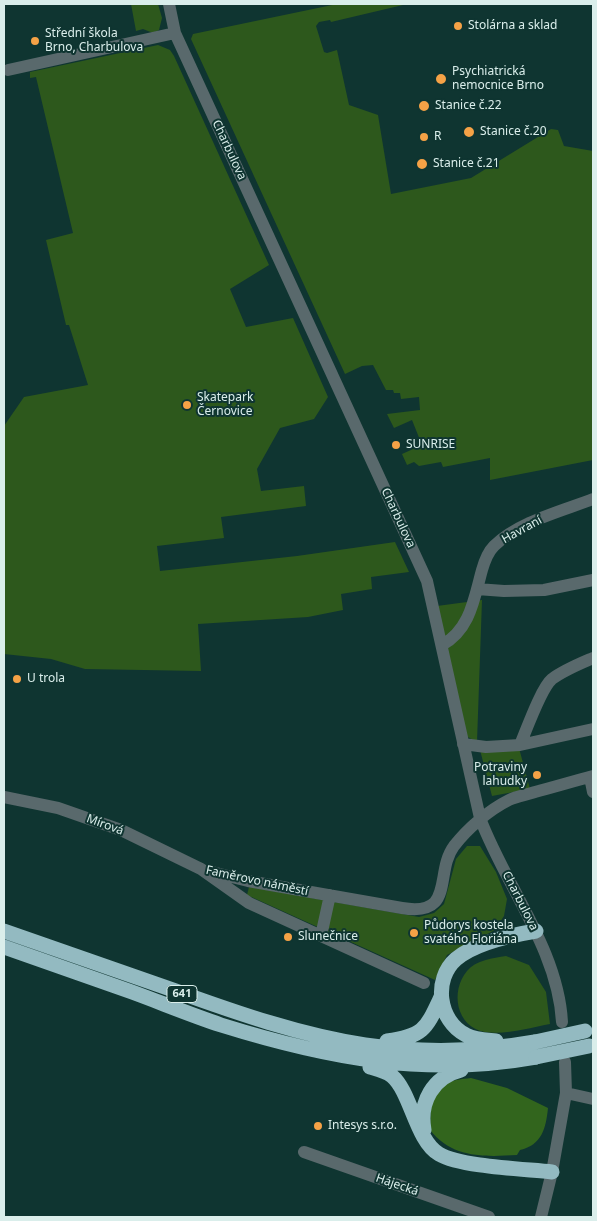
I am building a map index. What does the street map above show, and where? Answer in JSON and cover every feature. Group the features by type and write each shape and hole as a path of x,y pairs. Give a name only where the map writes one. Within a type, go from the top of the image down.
{"highway":[{"name":"641","path":"4,931 258,1019 364,1045 425,1050 505,1047 536,1050"},
{"path":"536,931 498,940 461,956 446,971 442,982 441,997 449,1019 466,1035 476,1039 498,1041 536,1050"},
{"name":"641","path":"4,947 219,1024 336,1056 405,1064 475,1066 590,1038"},
{"path":"364,1045 416,1035 428,1023 441,997"},
{"path":"336,1056 393,1076 426,1139 436,1152 455,1160 552,1172"},
{"path":"426,1139 423,1112 425,1103 432,1090 440,1079 447,1075 475,1066"}],"street":[{"name":"Charbulova","path":"169,4 175,33 427,581 480,818 536,931 553,974 562,1022"},
{"path":"8,70 175,33"},
{"name":"Havraní","path":"442,645 458,634 468,620 484,565 492,548 507,536 531,523 593,499"},
{"path":"477,589 504,591 544,590 593,580"},
{"path":"520,746 545,689 551,680 593,658"},
{"path":"463,744 486,747 520,746 593,733"},
{"path":"592,776 593,792"},
{"name":"Faměrovo náměstí","path":"201,869 248,881 414,910 428,907 436,902 441,892 447,861 453,847 480,818 510,799 592,776"},
{"name":"Mírová","path":"4,798 58,808 121,830 201,869"},
{"name":"Faměrovo náměstí","path":"201,869 250,903 424,982"},
{"path":"321,936 330,895"},
{"path":"541,1217 552,1172 566,1093 565,1062"},
{"path":"566,1093 593,1099"},
{"name":"Hájecká","path":"304,1152 489,1217"}],"green space":[{"path":"131,4 158,4 162,18 159,30 153,33 143,29 136,31"},
{"path":"337,4 403,4 331,22 330,20 319,22 316,26 324,52 337,50 349,105 378,115 391,194 471,178 551,129 558,130 564,146 593,151 593,460 490,480 490,458 443,467 441,462 419,466 414,462 407,465 402,454 422,445 412,420 394,428 387,414 420,410 419,397 401,399 400,393 386,390 373,365 362,366 345,374 191,39 193,34"},
{"path":"158,45 170,50 174,56 269,265 230,289 246,327 293,318 328,397 314,419 280,428 257,469 261,491 304,486 306,506 221,517 224,538 157,546 160,571 297,556 395,542 409,572 371,577 372,589 341,594 343,610 308,617 198,624 201,671 85,669 51,659 4,654 4,426 24,397 88,385 69,325 66,325 46,240 73,233 36,77 30,78 30,72"},
{"path":"482,600 477,742 466,736 437,606"},
{"path":"519,748 530,789 492,796 480,750"},
{"path":"467,846 480,846 496,872 507,899 504,916 495,930 447,955 435,980 247,895 249,887 419,917 434,913 444,904 456,859"},
{"path":"506,956 529,965 546,992 550,1024 510,1032 493,1033 475,1029 462,1016 458,998 459,988 467,971 480,962"},
{"path":"471,1078 507,1088 548,1108 544,1129 538,1140 527,1148 520,1150 517,1155 492,1156 458,1151 439,1139 430,1130 431,1098 440,1088 448,1083"}],"place":[{"name":"Stolárna a sklad","path":"458,26"},
{"name":"Střední škola Brno, Charbulova","path":"35,41"},
{"name":"Psychiatrická nemocnice Brno","path":"441,79"},
{"name":"Stanice č.22","path":"424,106"},
{"name":"Stanice č.20","path":"469,132"},
{"name":"R","path":"424,137"},
{"name":"Stanice č.21","path":"422,164"},
{"name":"Skatepark Černovice","path":"187,405"},
{"name":"SUNRISE","path":"396,445"},
{"name":"U trola","path":"17,679"},
{"name":"Potraviny lahudky","path":"537,775"},
{"name":"Půdorys kostela svatého Floriána","path":"414,933"},
{"name":"Slunečnice","path":"288,937"},
{"name":"Intesys s.r.o.","path":"318,1126"}]}
